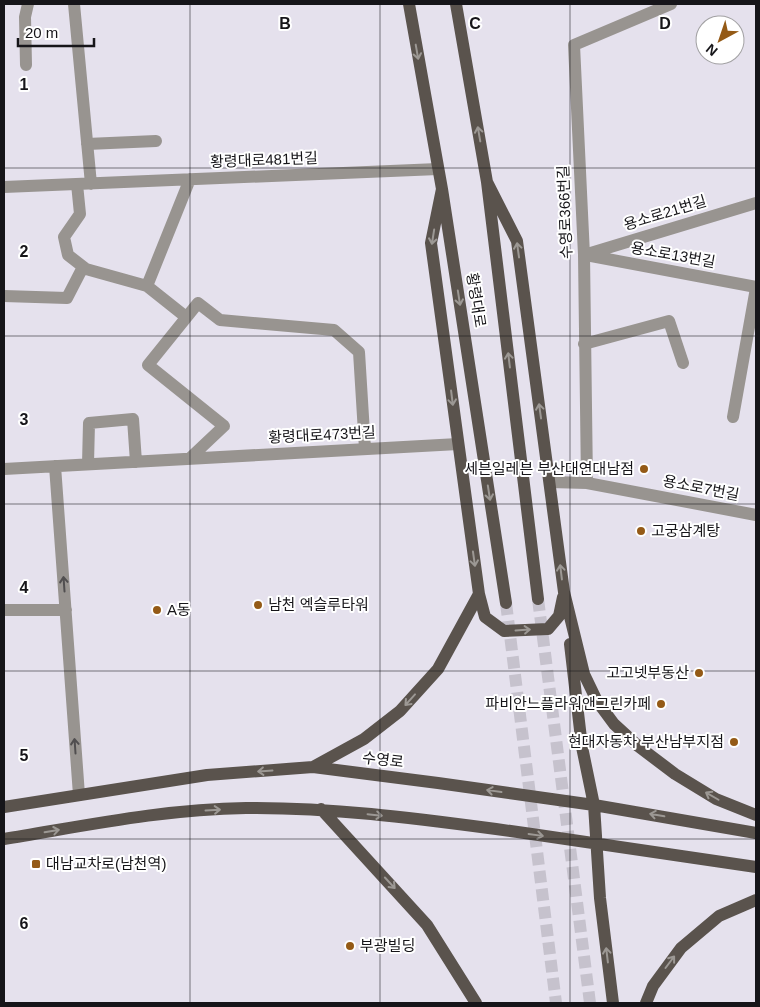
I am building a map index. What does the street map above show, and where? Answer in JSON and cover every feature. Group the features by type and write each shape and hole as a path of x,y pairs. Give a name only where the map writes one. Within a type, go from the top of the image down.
{"main road":[{"name":"황령대로","path":"409,4 442,189 506,603"},
{"name":"황령대로","path":"456,4 487,182 538,599"},
{"path":"487,182 517,241 550,482 582,747 594,805 600,898 613,1003"},
{"path":"442,189 431,243 479,594 485,617 504,631 548,629 560,616 564,592"},
{"path":"564,592 584,674 597,701 614,724 638,746 675,774 716,800 756,815"},
{"path":"313,767 364,739 400,711 438,669 479,594"},
{"name":"수영로","path":"4,807 207,776 313,767 594,805 756,833"},
{"path":"4,839 146,816 196,810 245,808 321,809 453,823 756,867"},
{"path":"321,809 428,925 476,1003"},
{"path":"646,1003 653,986 681,948 719,916 756,900"}],"street":[{"path":"26,65 24,17 28,4"},
{"path":"74,4 91,184"},
{"name":"수영로366번길","path":"587,483 584,255 574,45 671,4"},
{"path":"87,144 156,141"},
{"name":"황령대로481번길","path":"4,188 77,184 188,185 438,169"},
{"path":"77,184 80,214 64,237 68,255 83,267 147,286 186,317"},
{"path":"147,286 188,185"},
{"name":"용소로21번길","path":"584,255 756,203"},
{"name":"용소로13번길","path":"584,255 756,287"},
{"path":"4,296 67,298 83,267"},
{"path":"733,417 756,287"},
{"path":"189,459 224,426 148,365 198,302 220,320 334,330 359,352 365,449"},
{"path":"584,344 669,321 683,363"},
{"path":"88,464 89,422 133,419 136,462"},
{"name":"황령대로473번길","path":"4,469 458,444"},
{"path":"55,466 79,795"},
{"name":"용소로7번길","path":"550,482 587,483 756,515"},
{"path":"4,610 66,610"}],"tunnel":[{"path":"538,599 590,1003"},
{"path":"506,603 556,1003"}],"place":[{"name":"세븐일레븐 부산대연대남점","path":"644,469"},
{"name":"고궁삼계탕","path":"641,531"},
{"name":"남천 엑슬루타워","path":"258,605"},
{"name":"A동","path":"157,610"},
{"name":"고고넷부동산","path":"699,673"},
{"name":"파비안느플라워앤그린카페","path":"661,704"},
{"name":"현대자동차 부산남부지점","path":"734,742"},
{"name":"대남교차로(남천역)","path":"36,864"},
{"name":"부광빌딩","path":"350,946"}]}
